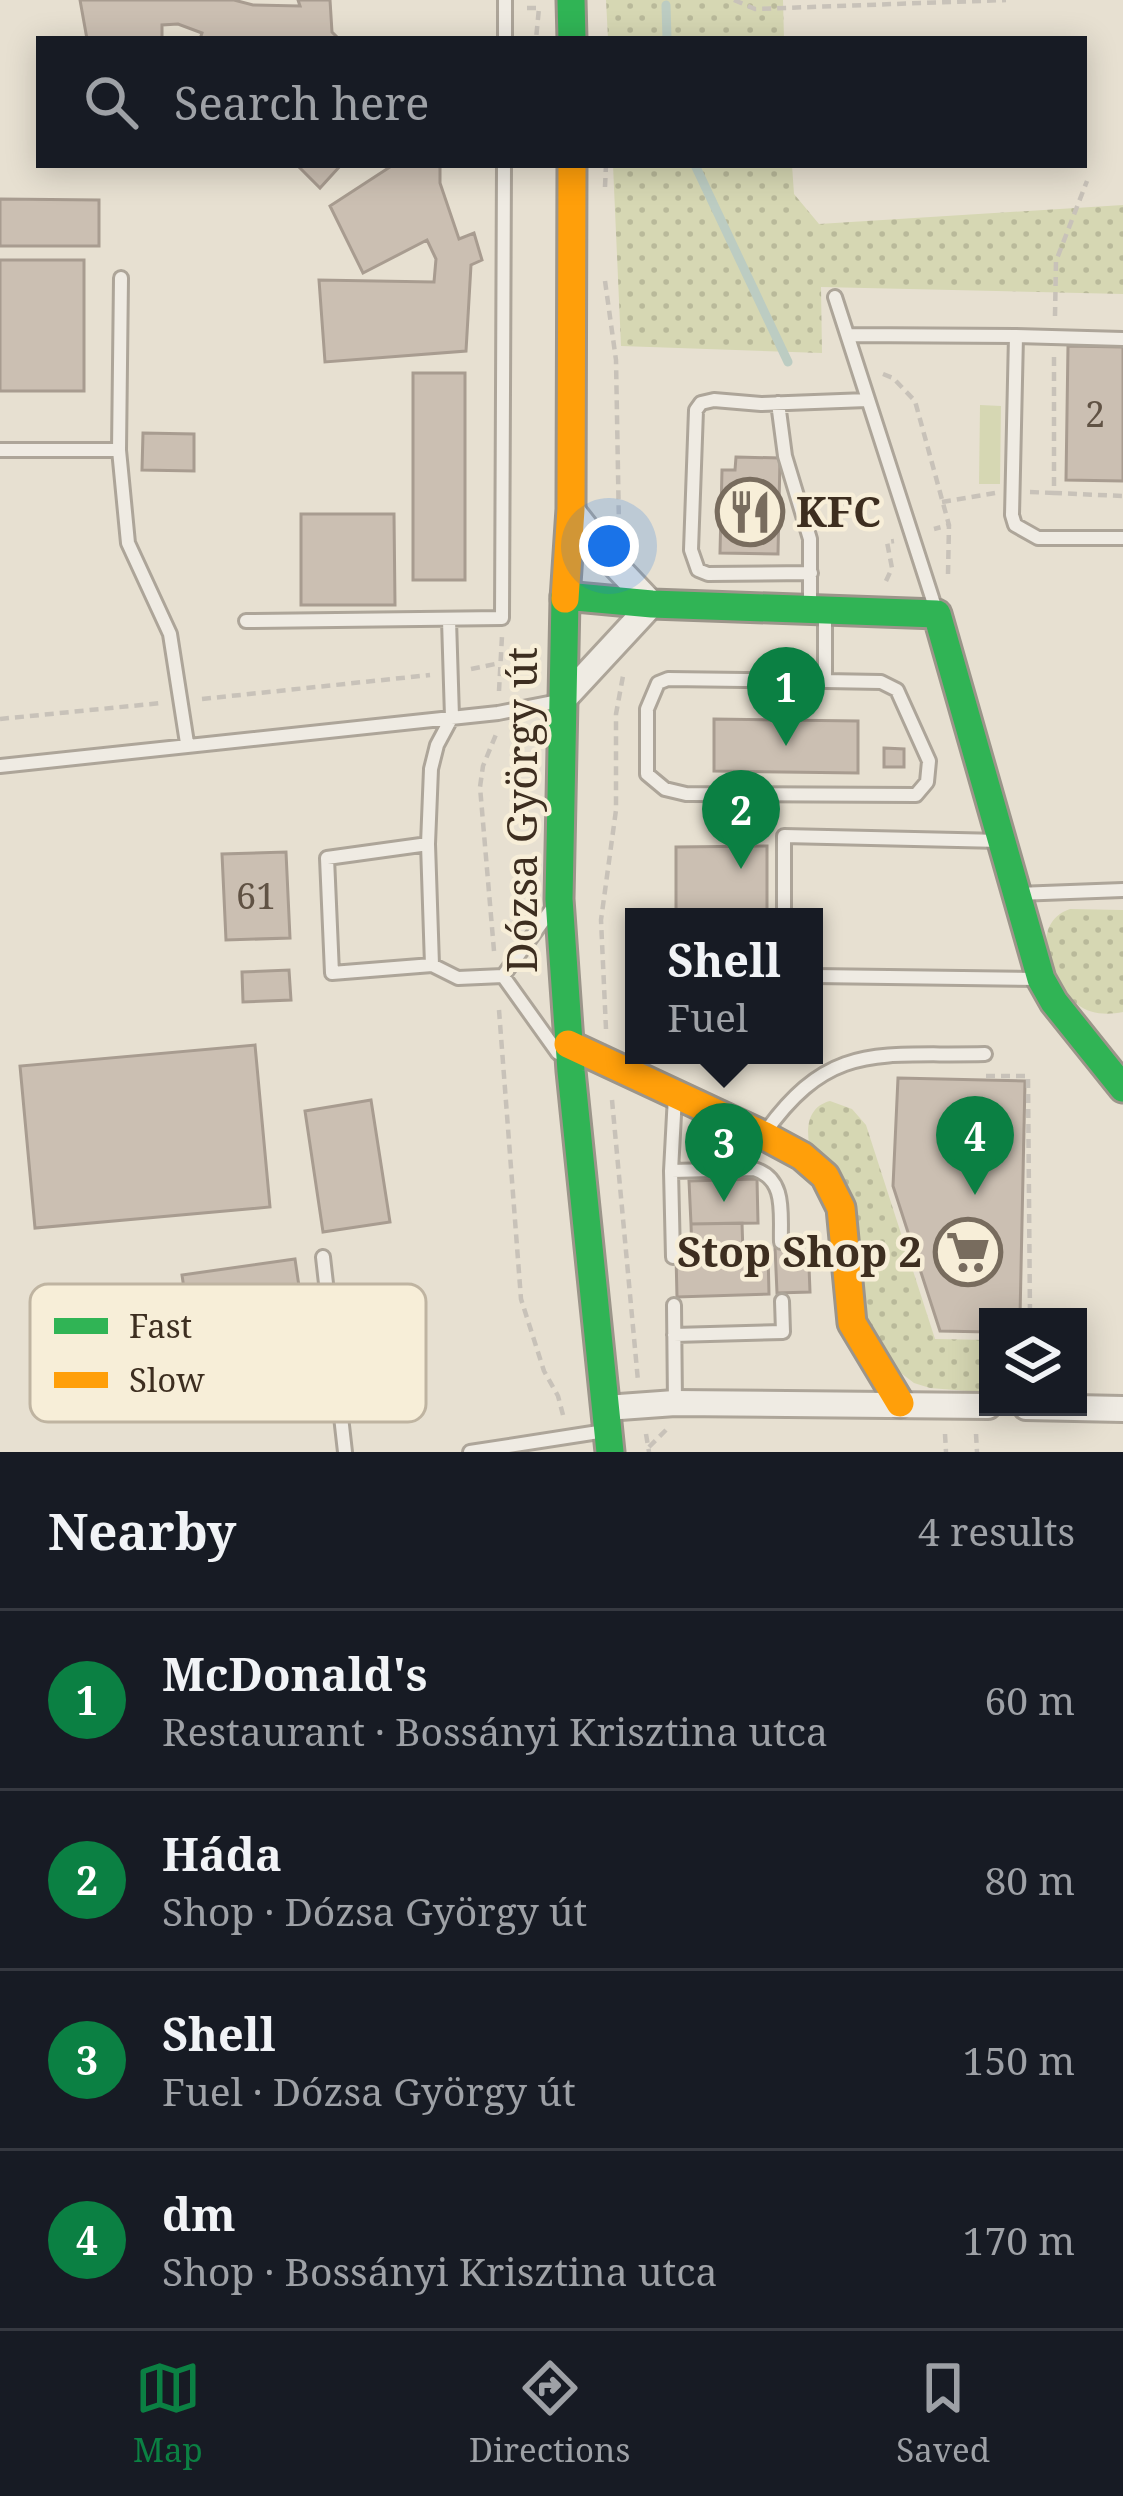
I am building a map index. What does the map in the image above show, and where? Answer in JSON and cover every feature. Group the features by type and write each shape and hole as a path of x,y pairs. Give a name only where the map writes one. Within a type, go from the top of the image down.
{"street":[{"path":"571,0 572,36"},
{"name":"Dózsa György út","path":"572,168 571,509 559,899 570,1058 608,1430"},
{"path":"571,509 652,604"},
{"path":"565,596 652,604 937,614 1041,979 1123,1088"},
{"path":"562,701 652,604"},
{"path":"570,1058 608,1061 764,1135 814,1165 834,1191 844,1227 852,1323 900,1403"},
{"path":"608,1430 641,1406 676,1403 979,1406"},
{"path":"1087,1408 1123,1409"}],"lane":[{"path":"505,0 505,36"},
{"path":"246,621 502,618 505,168"},
{"path":"122,278 119,450 128,543 170,634 187,743"},
{"path":"835,296 937,614"},
{"path":"848,335 1123,339"},
{"path":"1016,336 1012,491 1016,525 1038,538 1123,538"},
{"path":"812,573 708,574 698,570 692,560 696,410 701,403 714,400 867,400"},
{"path":"778,403 785,456 807,520 825,681"},
{"path":"0,450 119,450"},
{"path":"432,964 431,769 452,717 449,620"},
{"path":"668,679 825,681 881,682 903,698 929,761 923,789 907,798 686,794 665,789 650,778 645,766 649,698 658,683 668,679"},
{"path":"0,766 498,713 562,701"},
{"path":"784,908 784,836 1001,842"},
{"path":"428,844 327,858 332,973 432,964 458,977 500,976"},
{"path":"1016,894 1123,890"},
{"path":"500,976 559,899"},
{"path":"500,976 570,1058"},
{"path":"823,976 1041,979"},
{"path":"764,1135 809,1082 839,1064 891,1056 986,1054"},
{"path":"673,1256 670,1172 675,1091"},
{"path":"670,1172 754,1169 766,1173 780,1197 781,1242"},
{"path":"323,1257 326,1284"},
{"path":"674,1335 783,1332 782,1301"},
{"path":"674,1305 676,1403"},
{"path":"341,1422 344,1452"},
{"path":"470,1452 608,1430"}],"path":[{"path":"734,0 755,9 1006,0"},
{"path":"536,36 539,8"},
{"path":"603,198 606,168"},
{"path":"1087,181 1057,261 1054,493 1123,496"},
{"path":"602,265 616,360 616,496 622,535"},
{"path":"855,363 893,378 915,401 949,525 887,542 891,573 876,585"},
{"path":"0,719 452,673 500,663"},
{"path":"629,664 617,697 616,810 601,920 608,1061 649,1452"},
{"path":"483,766 480,787 500,976 521,1299 544,1372 561,1402 567,1437"},
{"path":"986,1054 984,1076 1028,1076 1030,1308"},
{"path":"976,1431 977,1452"}],"green space":[{"path":"606,0 783,0 784,36 608,36"},
{"path":"613,168 792,168 794,194 819,224 1123,205 1123,294 821,287 822,353 621,346"},
{"path":"980,405 1001,406 1000,484 979,484"},
{"path":"1070,909 1123,910 1123,1012 1088,1010 1058,982 1046,940 1049,927"},
{"path":"830,1101 852,1109 866,1125 935,1339 979,1340 979,1392 914,1383 881,1358 809,1143 811,1117"}],"building":[{"path":"80,0 234,0 300,6 298,0 330,0 336,36 201,36 178,24 162,25 162,36 86,36"},
{"path":"300,168 338,168 320,188"},
{"path":"388,168 440,168 440,183 459,239 474,233 482,260 471,265 466,351 325,362 319,280 434,282 436,259 427,240 363,273 330,206"},
{"path":"0,199 99,200 99,246 0,246"},
{"path":"0,260 84,260 84,391 0,391"},
{"path":"1068,346 1123,347 1123,481 1066,480"},
{"path":"413,373 465,373 465,580 413,580"},
{"path":"143,433 194,434 194,471 142,470"},
{"name":"KFC","path":"736,457 780,458 778,554 720,553 722,470 735,470"},
{"path":"301,514 394,514 395,605 301,605"},
{"path":"714,719 858,721 858,773 714,771"},
{"path":"884,748 904,749 904,767 884,767"},
{"path":"767,846 767,908 676,908 676,847"},
{"path":"286,852 290,938 226,940 222,854"},
{"path":"289,970 291,1000 243,1002 242,972"},
{"path":"255,1045 270,1207 35,1228 20,1066"},
{"name":"Stop Shop 2","path":"898,1078 1025,1081 1020,1308 979,1308 979,1332 940,1331 893,1186"},
{"path":"371,1100 390,1222 323,1232 305,1111"},
{"path":"757,1179 758,1223 691,1224 689,1181"},
{"path":"742,1223 743,1253 768,1253 769,1294 677,1297 676,1255 692,1255 691,1224"},
{"path":"798,1246 799,1267 809,1266 810,1292 777,1293 775,1247"},
{"path":"295,1259 299,1284 183,1284 182,1275"}],"waterway":[{"path":"666,5 667,36"},
{"path":"696,168 788,362"}],"traffic: fast":[{"path":"571,0 572,36"},
{"path":"565,596 652,604 937,614 1041,979 1123,1088"},
{"path":"565,599 559,899 571,1071 610,1452"}],"traffic: slow":[{"path":"565,599 571,509 572,168"},
{"path":"568,1044 763,1135 802,1156 825,1176 841,1208 852,1323 900,1403"}],"place":[{"name":"KFC","path":"750,512"},
{"name":"McDonald's","path":"786,746"},
{"name":"Háda","path":"741,869"},
{"name":"dm","path":"975,1195"},
{"name":"Shell","path":"724,1202"},
{"name":"Stop Shop 2","path":"968,1252"}]}
